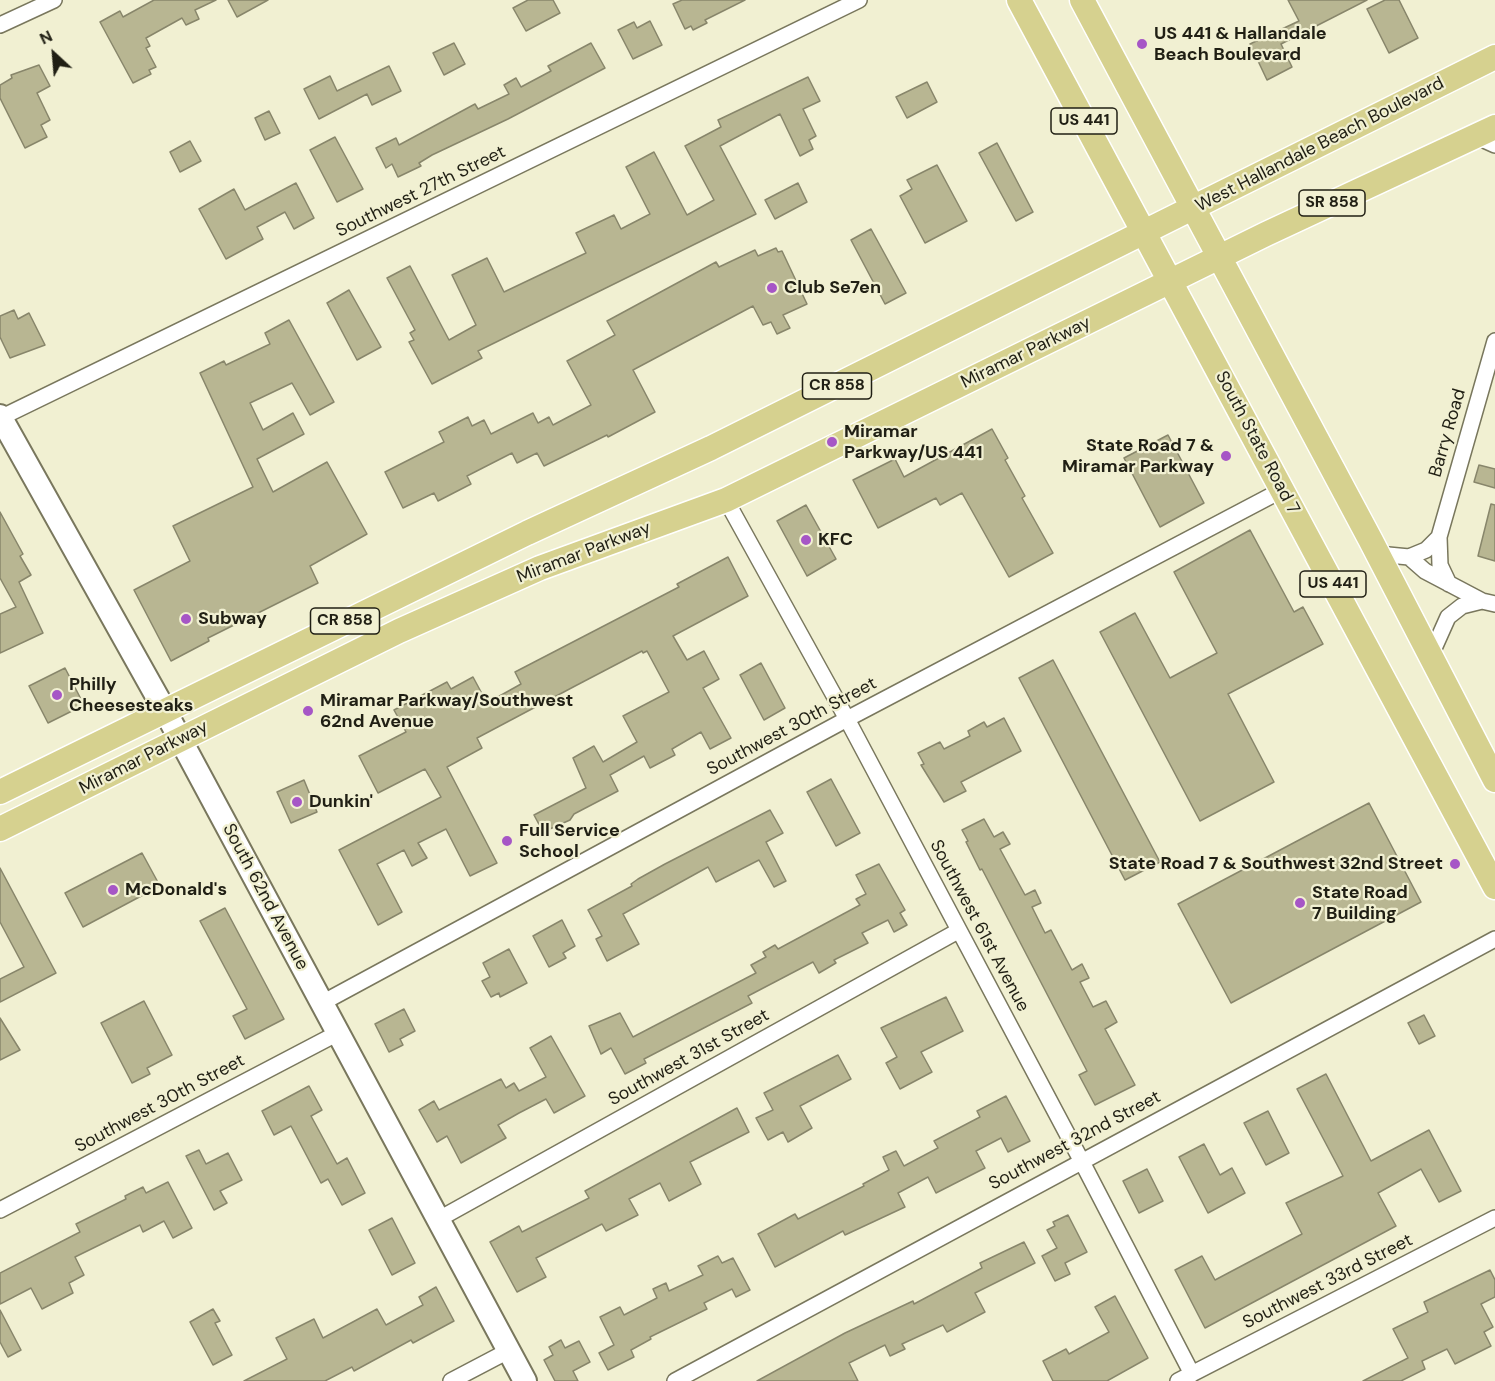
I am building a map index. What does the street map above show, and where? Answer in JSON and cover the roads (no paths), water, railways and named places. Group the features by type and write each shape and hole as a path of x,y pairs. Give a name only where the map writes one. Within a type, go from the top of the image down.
{"main road":[{"name":"South State Road 7","path":"1019,0 1495,887"},
{"name":"US 441","path":"1082,0 1378,554 1495,780"},
{"name":"West Hallandale Beach Boulevard","path":"1145,233 1495,57"},
{"name":"SR 858","path":"1171,281 1488,136"},
{"name":"Miramar Parkway","path":"0,792 164,709 527,533 700,453 1145,233"},
{"name":"Miramar Parkway","path":"0,829 399,631 540,568 726,500 1171,281"},
{"path":"1474,847 1495,866"}],"street":[{"path":"0,25 54,0"},
{"name":"Southwest 27th Street","path":"0,417 859,0"},
{"name":"Barry Road","path":"1449,584 1440,565 1439,537 1495,341"},
{"name":"South 62nd Avenue","path":"0,417 164,709 525,1381"},
{"name":"Southwest 30th Street","path":"322,1003 847,720 1282,490"},
{"name":"Southwest 61st Avenue","path":"726,500 847,720 1082,1160 1185,1377"},
{"path":"1378,554 1409,557 1426,550 1439,537"},
{"path":"1409,557 1425,571 1488,602"},
{"path":"1431,656 1448,617 1462,606 1488,602"},
{"name":"Southwest 31st Street","path":"439,1219 958,931"},
{"name":"Southwest 32nd Street","path":"675,1381 1495,939"},
{"name":"Southwest 30th Street","path":"0,1210 339,1034"},
{"name":"Southwest 33rd Street","path":"1185,1377 1495,1218"},
{"path":"451,1381 510,1350"}],"place":[{"name":"US 441 & Hallandale Beach Boulevard","path":"1142,44"},
{"name":"Club Se7en","path":"772,288"},
{"name":"Miramar Parkway/US 441","path":"832,442"},
{"name":"State Road 7 & Miramar Parkway","path":"1226,456"},
{"name":"KFC","path":"806,540"},
{"name":"Subway","path":"186,619"},
{"name":"Philly Cheesesteaks","path":"57,695"},
{"name":"Miramar Parkway/Southwest 62nd Avenue","path":"308,711"},
{"name":"Dunkin'","path":"297,802"},
{"name":"Full Service School","path":"507,841"},
{"name":"State Road 7 & Southwest 32nd Street","path":"1455,864"},
{"name":"McDonald's","path":"113,890"},
{"name":"State Road 7 Building","path":"1300,903"}]}
